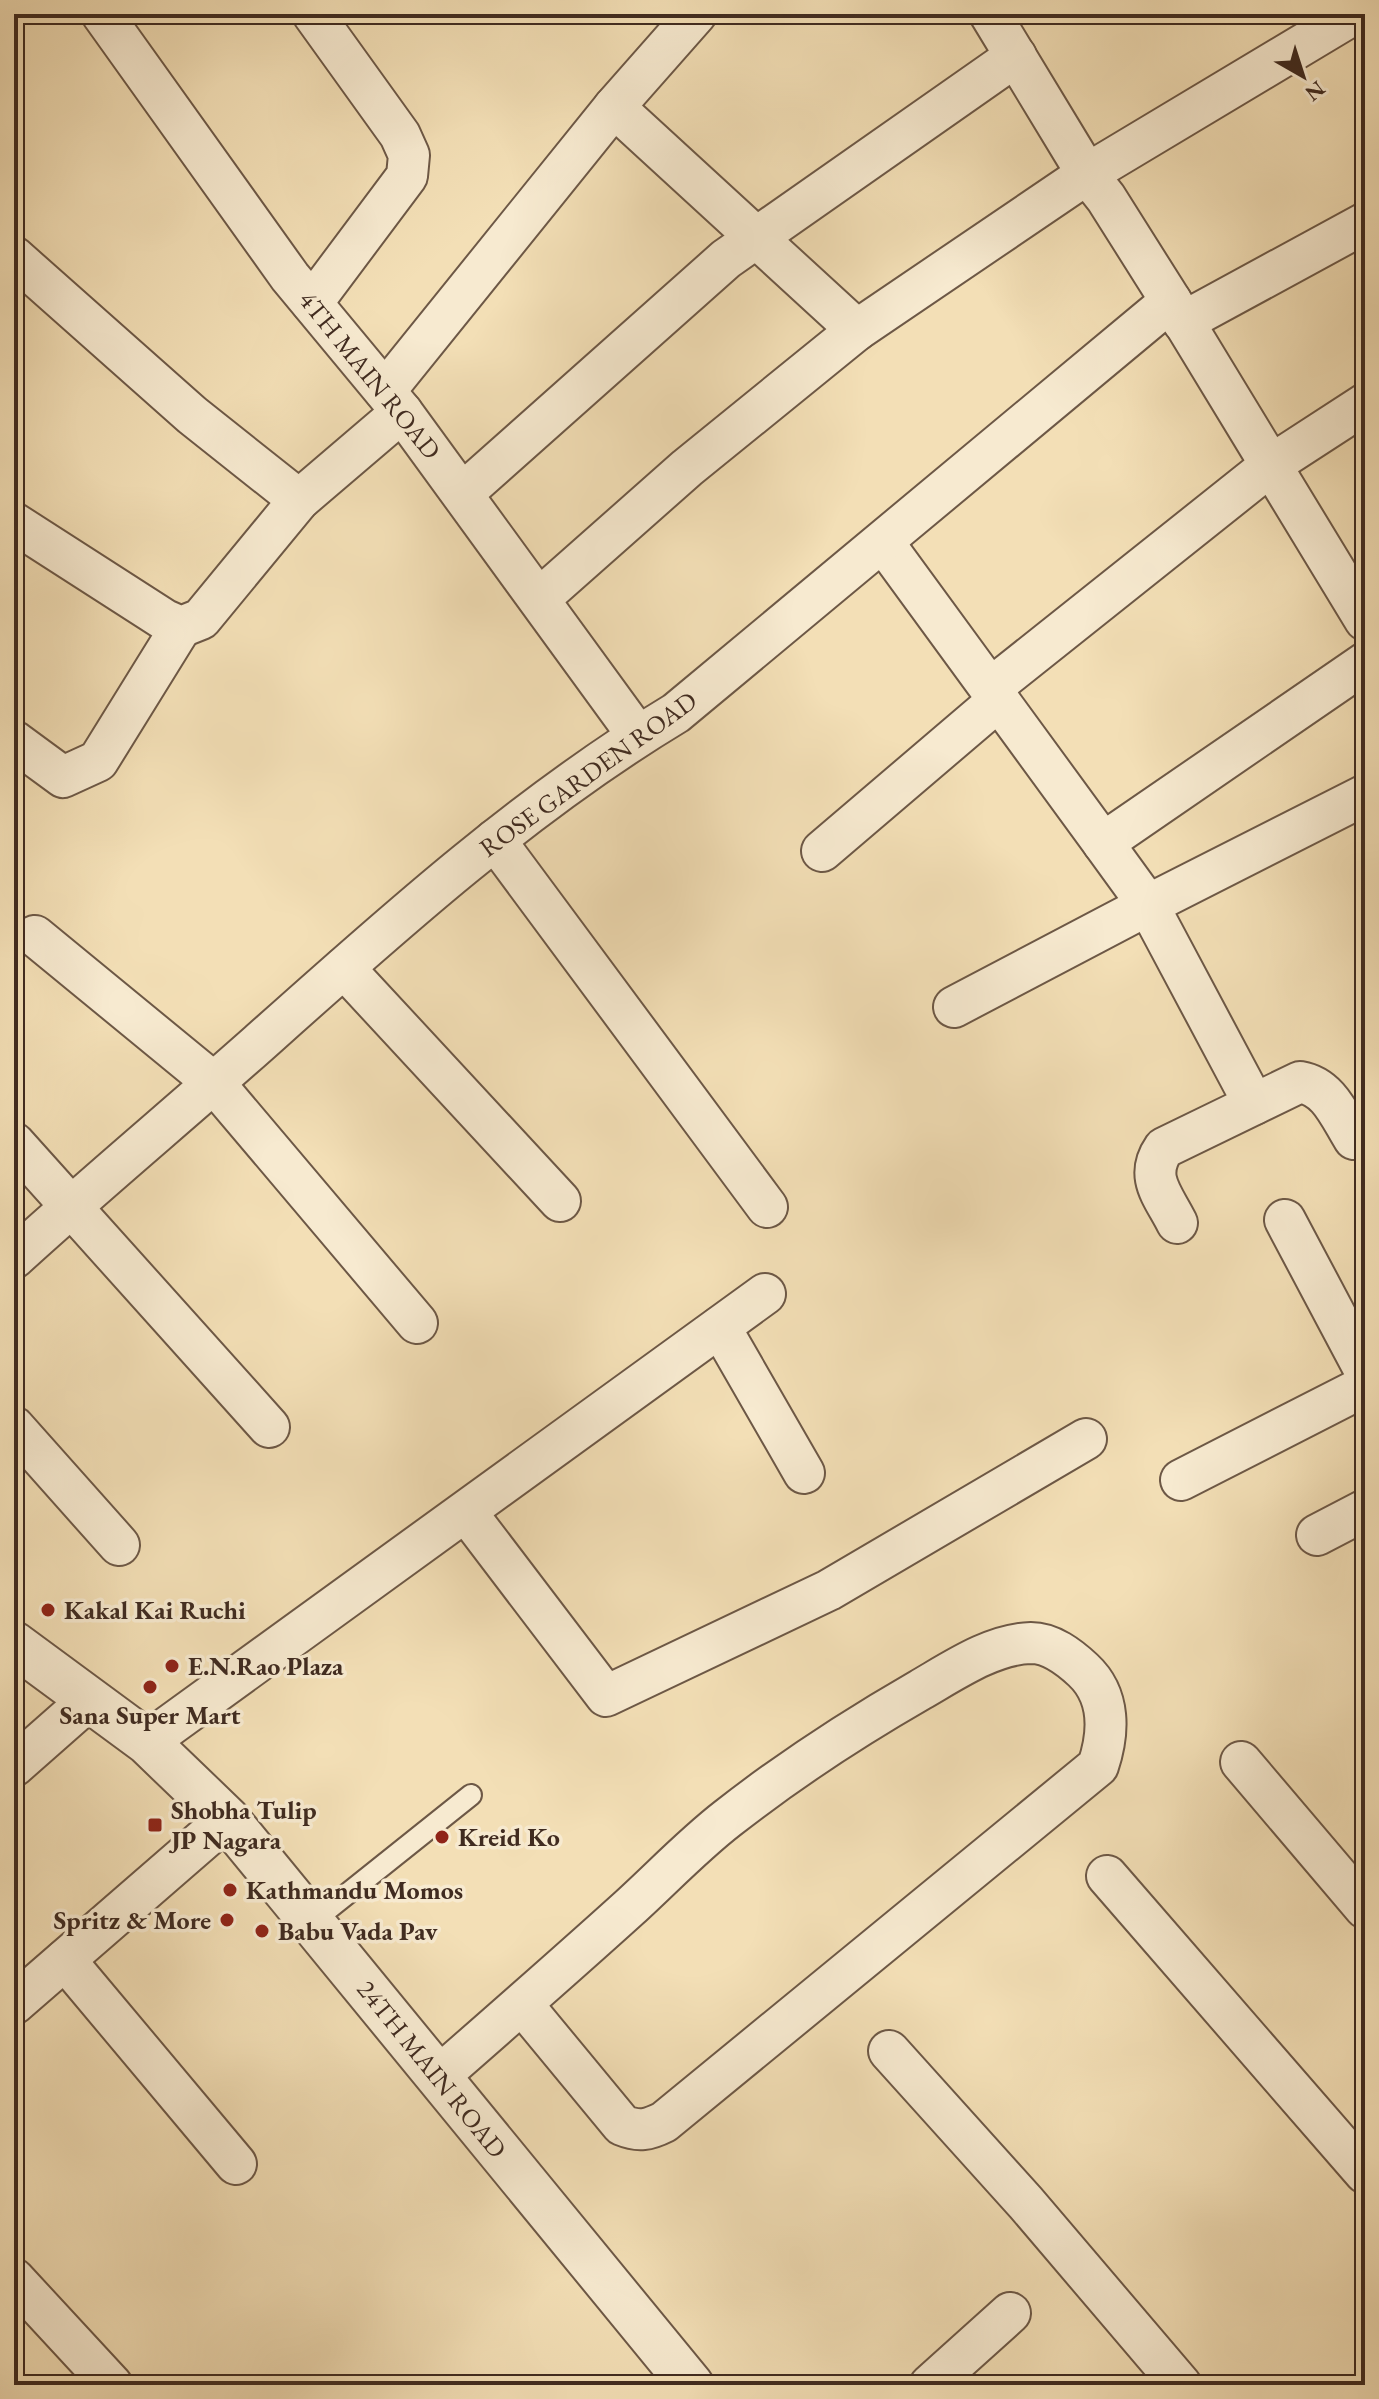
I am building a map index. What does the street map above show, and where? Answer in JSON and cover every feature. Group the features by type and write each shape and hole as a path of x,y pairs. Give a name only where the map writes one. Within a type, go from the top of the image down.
{"street":[{"name":"4TH MAIN ROAD","path":"102,14 290,277 394,401 638,736"},
{"path":"312,303 407,176 409,155 400,135 313,14"},
{"path":"14,741 63,777 98,761 181,627 201,619 299,500 394,401 614,107 696,14"},
{"path":"539,599 687,468 857,330 1087,174 1354,14"},
{"path":"463,493 726,259 757,237 1004,27 1087,174 1106,198 1177,311 1365,620"},
{"path":"614,107 857,330"},
{"name":"ROSE GARDEN ROAD","path":"14,1258 344,968 495,840 638,736 676,713 883,542 1177,311 1365,223"},
{"path":"14,257 192,415 299,500"},
{"path":"822,851 995,694 1271,465 1365,404"},
{"path":"14,523 165,620 181,627"},
{"path":"883,542 1148,905 1254,1104"},
{"path":"1103,843 1365,663"},
{"path":"954,1007 1365,795"},
{"path":"495,840 767,1207"},
{"path":"35,936 214,1083 417,1323"},
{"path":"344,968 560,1201"},
{"path":"1177,1223 1153,1177 1156,1160 1164,1148 1300,1082 1316,1085 1327,1096 1354,1139"},
{"path":"14,1143 269,1427"},
{"path":"1285,1220 1365,1371"},
{"path":"147,1742 765,1294"},
{"path":"720,1327 804,1473"},
{"path":"1181,1480 1365,1386"},
{"path":"14,1427 119,1545"},
{"path":"466,1512 606,1696 829,1590 1086,1439"},
{"path":"1317,1535 1365,1510"},
{"path":"438,2077 726,1820 848,1735 958,1669 1004,1647 1032,1643 1057,1649 1086,1672 1099,1691 1106,1713 1106,1740 1098,1766 664,2122 651,2129 636,2131 622,2125 522,2004"},
{"name":"24TH MAIN ROAD","path":"14,1644 147,1742 227,1819 691,2385"},
{"path":"14,1766 90,1699"},
{"path":"1241,1762 1365,1908"},
{"path":"14,2004 227,1819"},
{"path":"1107,1876 1365,2173"},
{"path":"65,1960 236,2164"},
{"path":"889,2051 1026,2203 1181,2385"},
{"path":"14,2279 112,2385"},
{"path":"930,2385 1010,2313"}],"lane":[{"path":"312,1922 471,1795"}],"place":[{"name":"Kakal Kai Ruchi","path":"48,1610"},
{"name":"E.N.Rao Plaza","path":"172,1666"},
{"name":"Sana Super Mart","path":"150,1687"},
{"name":"Shobha Tulip JP Nagara","path":"155,1825"},
{"name":"Kreid Ko","path":"442,1837"},
{"name":"Kathmandu Momos","path":"230,1890"},
{"name":"Spritz & More","path":"227,1920"},
{"name":"Babu Vada Pav","path":"262,1931"}]}
